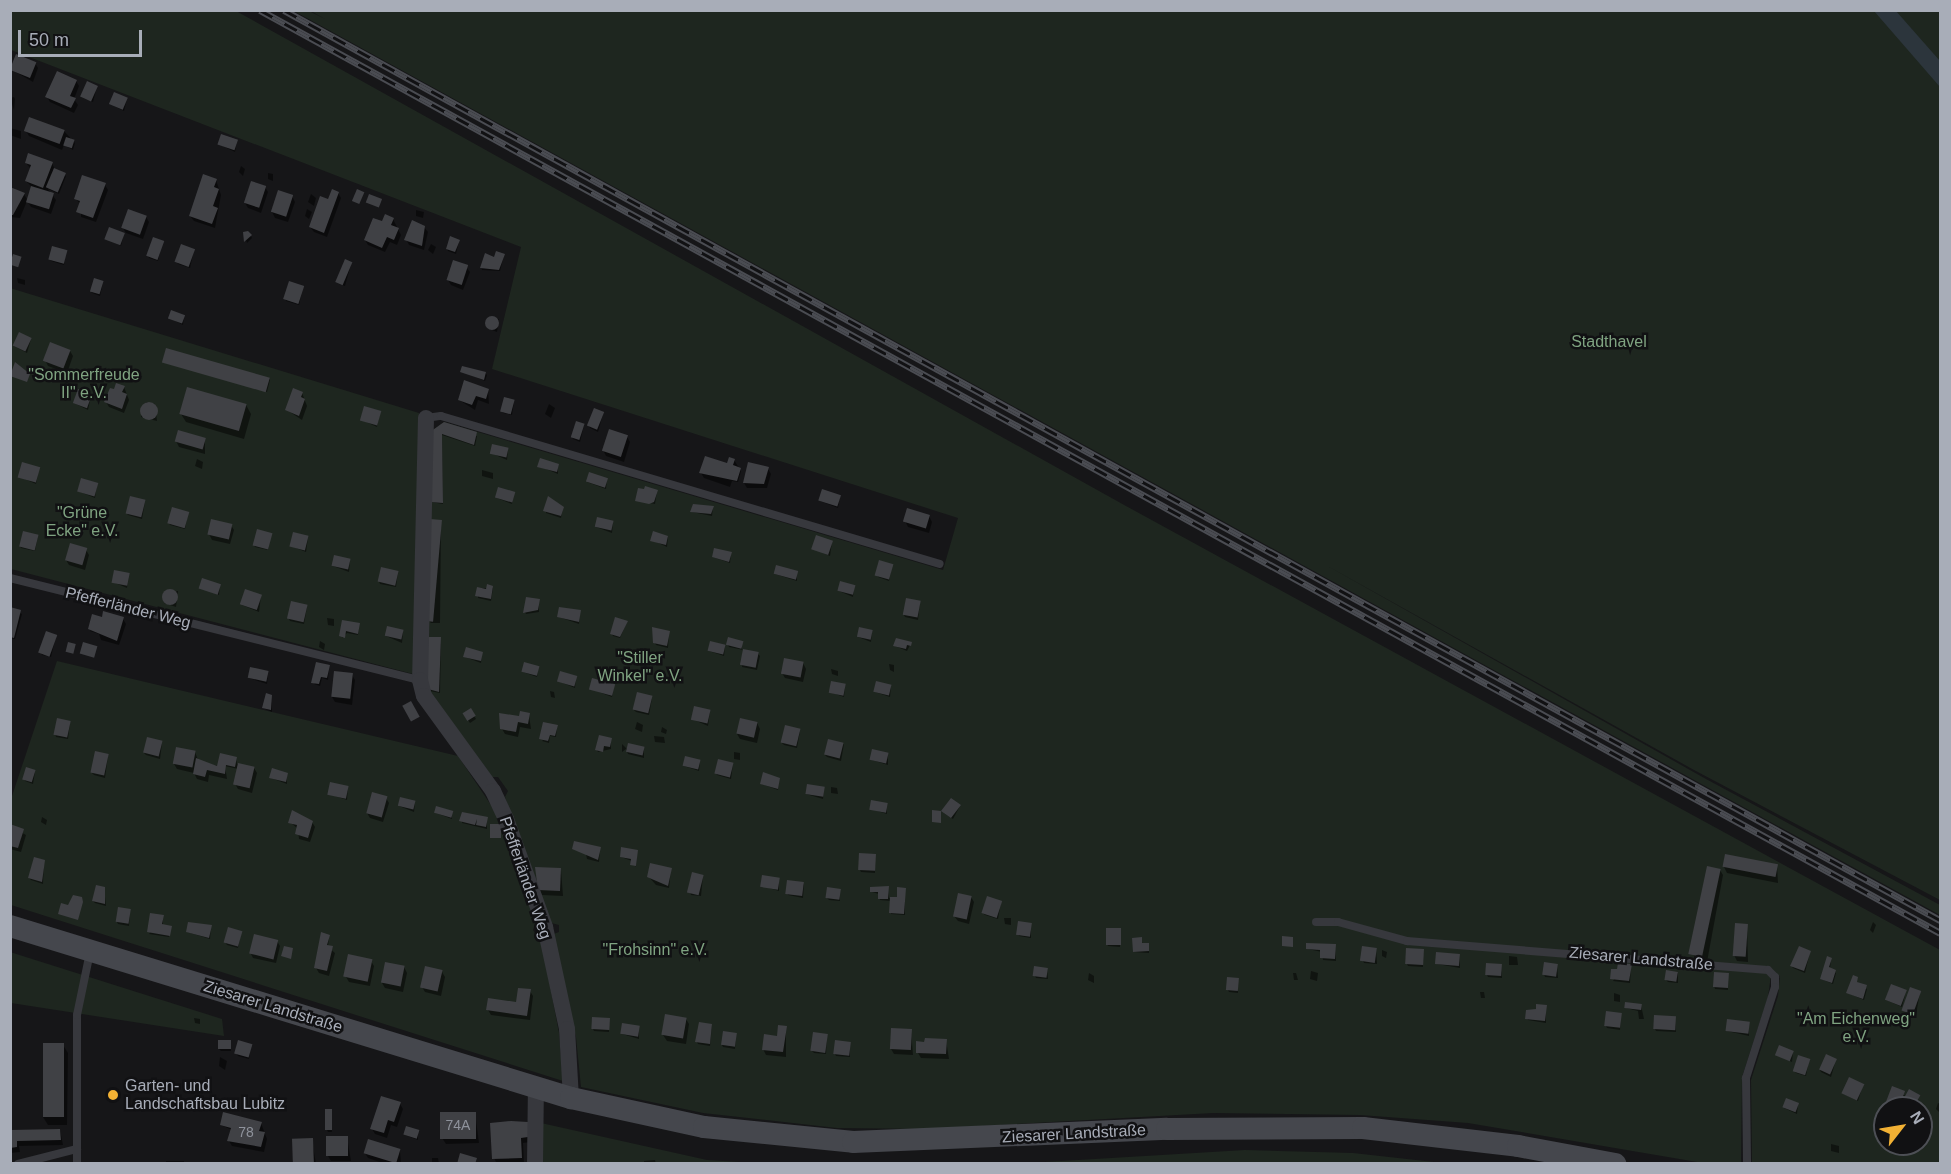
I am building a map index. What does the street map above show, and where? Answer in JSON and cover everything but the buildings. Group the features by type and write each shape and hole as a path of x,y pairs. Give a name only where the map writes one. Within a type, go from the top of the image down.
{"main road":[{"name":"Ziesarer Landstraße","path":"10,926 571,1098 704,1127 819,1140 929,1141 1167,1128 1363,1128 1518,1146 1615,1164"}],"street":[{"name":"Pfefferländer Weg","path":"426,418 420,680 424,696 493,791 506,819 544,927 567,1029 571,1098"},
{"path":"535,1164 536,1087"}],"lane":[{"path":"426,418 441,416 940,564"},
{"name":"Pfefferländer Weg","path":"10,579 420,680"},
{"name":"Ziesarer Landstraße","path":"1316,922 1338,922 1407,941 1768,970 1775,977 1775,987 1746,1078 1747,1164"},
{"path":"77,1164 77,1015 90,949"},
{"path":"18,1164 77,1149"}],"green space":[{"path":"10,11 236,11 1126,506 1940,950 1940,1163 1752,1163 1751,1080 1778,996 1780,976 1771,975 1768,997 1742,1077 1741,1163 1703,1163 1468,1123 1360,1115 1213,1113 928,1129 837,1128 703,1113 581,1087 576,1037 551,935 559,932 559,925 548,922 505,797 508,791 498,777 492,777 428,689 430,432 444,422 943,570 958,518 492,369 521,247 11,50"},
{"name":"Stadthavel","path":"294,11 309,11 325,19 311,11 1940,11 1940,900 1694,770 1324,564 1706,779 1940,905 1940,915"},
{"path":"10,288 419,413 413,674 11,569"},
{"path":"57,661 458,756 501,820 537,919 533,930 542,944 559,1033 563,1081 11,905 10,802"},
{"path":"10,952 222,1019 224,1036 11,1003"},
{"path":"541,1123 707,1160 756,1163 540,1164"},
{"path":"1245,1150 1353,1153 1443,1163 1028,1163"}],"shaded area":[{"path":"1874,11 1896,11 1940,61 1940,87"}],"railway":[{"path":"260,10 1940,933"},
{"path":"284,10 1940,920"}],"place":[{"name":"Garten- und Landschaftsbau Lubitz","path":"113,1095"}],"park label":[{"name":"\"Sommerfreude II\" e.V.","path":"84,384"},
{"name":"\"Grüne Ecke\" e.V.","path":"82,522"},
{"name":"\"Stiller Winkel\" e.V.","path":"640,667"},
{"name":"\"Frohsinn\" e.V.","path":"655,950"},
{"name":"\"Am Eichenweg\" e.V.","path":"1856,1028"}]}
